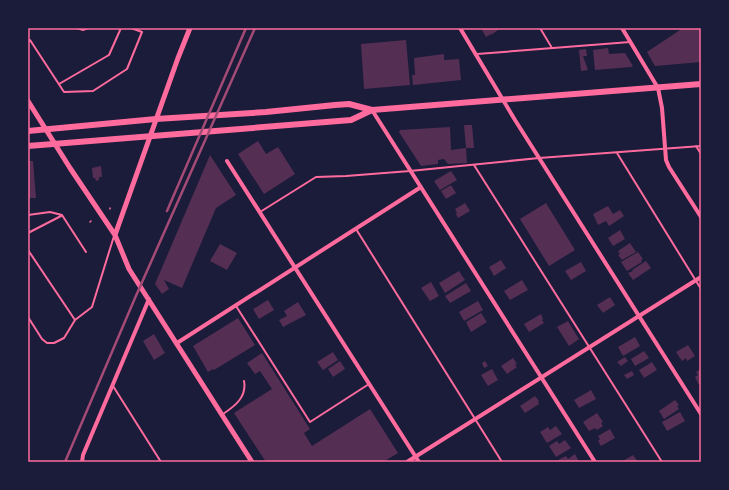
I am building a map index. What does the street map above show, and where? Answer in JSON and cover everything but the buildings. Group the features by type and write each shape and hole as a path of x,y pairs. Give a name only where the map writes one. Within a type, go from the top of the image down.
{"main road":[{"path":"28,131 156,119 266,112 349,104 372,110 701,84"},
{"path":"28,146 351,120 372,110"}],"street":[{"path":"115,235 190,28"},
{"path":"460,28 503,100 701,414"},
{"path":"622,28 658,88 662,108 666,160 701,218"},
{"path":"29,103 115,235 129,269 252,462"},
{"path":"372,110 595,462"},
{"path":"227,161 419,462"},
{"path":"177,343 421,187"},
{"path":"407,462 701,277"},
{"path":"82,462 83,455 149,299"}],"lane":[{"path":"77,28 83,30 88,28"},
{"path":"59,84 109,55 121,28"},
{"path":"28,41 30,40 64,92 93,91 127,69 142,32 131,28"},
{"path":"540,28 552,48"},
{"path":"476,55 631,42"},
{"path":"696,146 701,154"},
{"path":"259,212 316,177 410,171 540,158 701,146"},
{"path":"617,153 701,289"},
{"path":"474,165 662,462"},
{"path":"28,214 50,212 62,215 86,252"},
{"path":"28,233 62,215"},
{"path":"356,229 502,462"},
{"path":"28,317 47,343 54,343 64,338 75,320 92,307 115,235"},
{"path":"28,250 75,320"},
{"path":"236,306 310,422 370,384"},
{"path":"222,414 232,408 244,394 244,381"},
{"path":"113,385 161,462"}],"railway":[{"path":"167,211 246,28"},
{"path":"65,462 135,298 255,28"}]}
